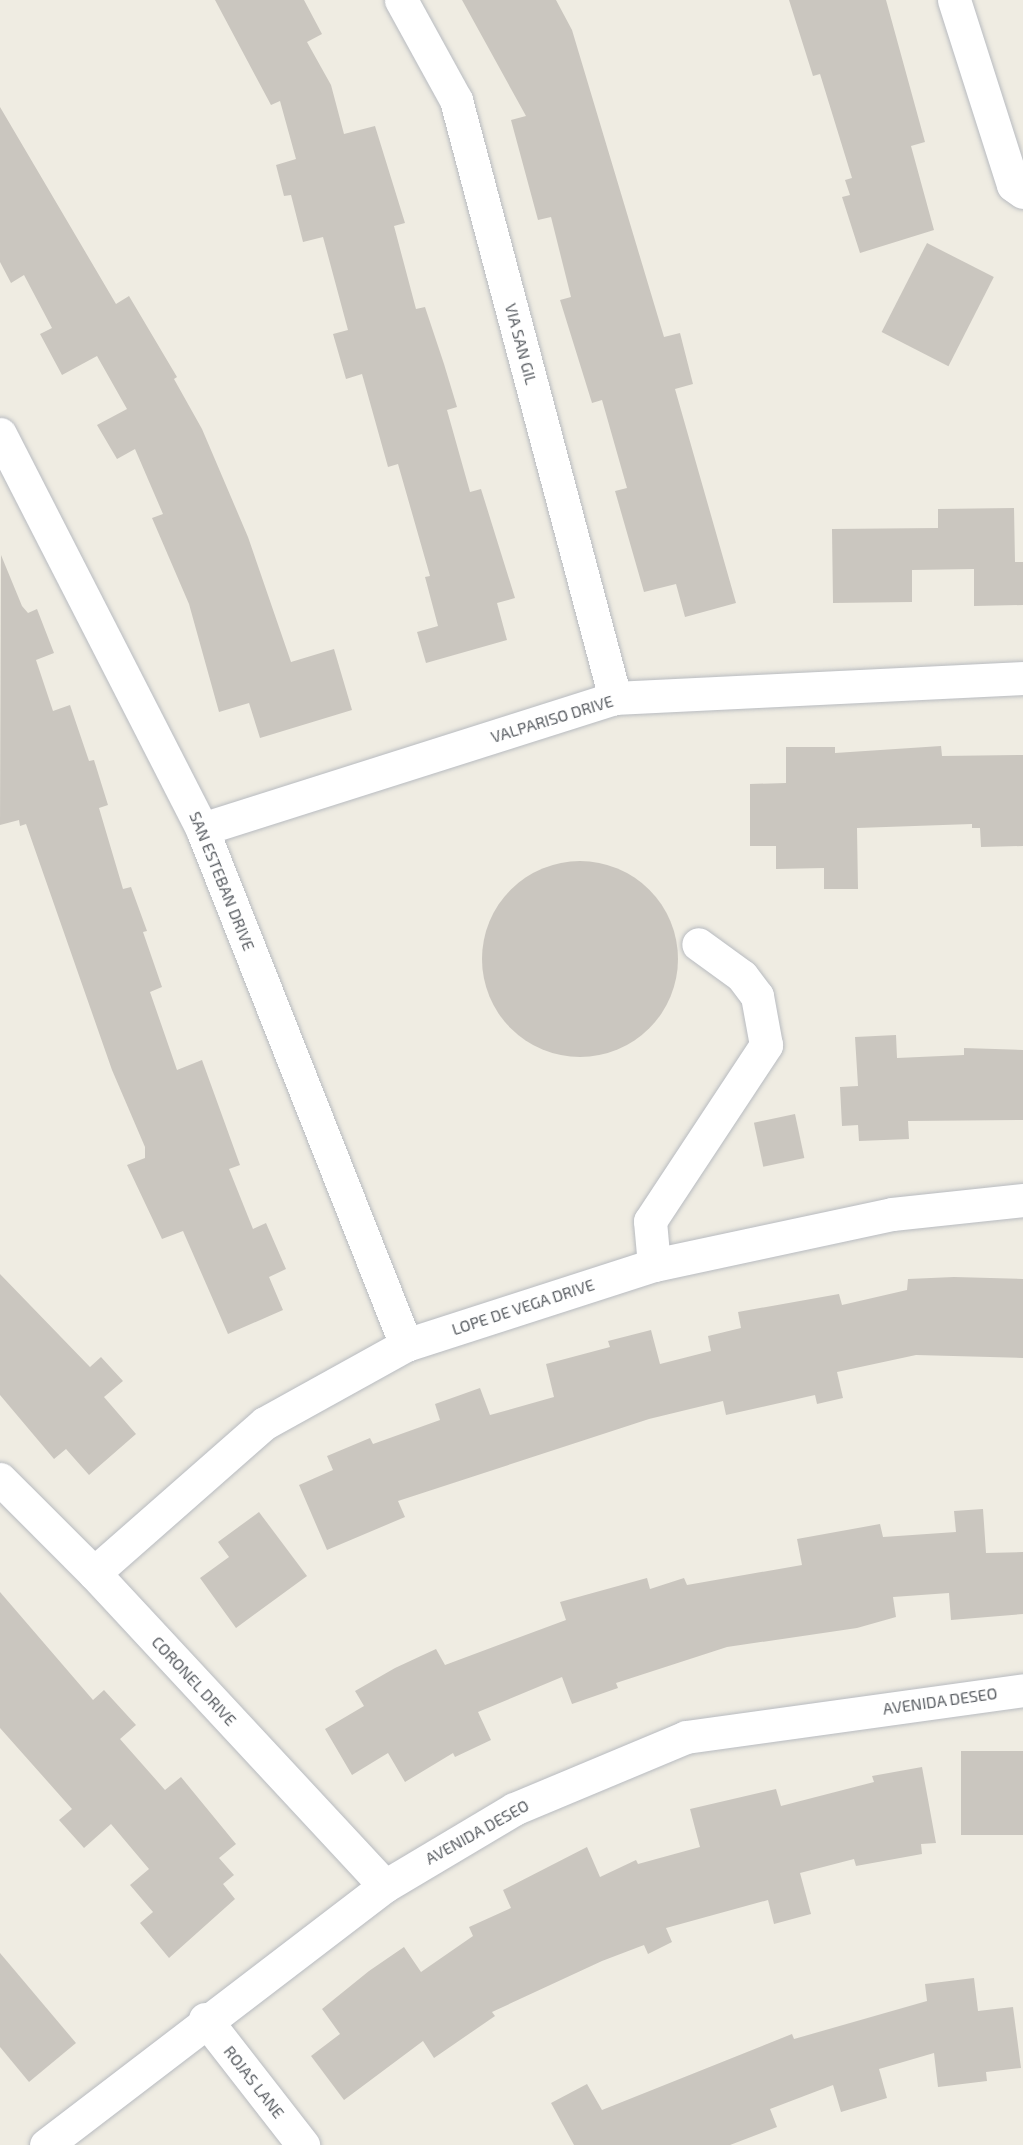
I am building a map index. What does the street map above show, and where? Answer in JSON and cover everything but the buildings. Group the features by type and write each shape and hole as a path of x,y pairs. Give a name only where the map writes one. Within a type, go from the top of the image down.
{"street":[{"name":"VIA SAN GIL","path":"401,0 456,100 615,698"},
{"path":"954,0 1013,185 1023,192"},
{"name":"SAN ESTEBAN DRIVE","path":"0,434 202,829 406,1345"},
{"name":"VALPARISO DRIVE","path":"202,829 615,698 1023,678"},
{"path":"654,1265 650,1221 766,1045 757,996 742,976 698,944"},
{"name":"LOPE DE VEGA DRIVE","path":"94,1573 265,1423 406,1345 654,1265 892,1214 1023,1200"},
{"name":"CORONEL DRIVE","path":"0,1479 94,1573 385,1886"},
{"name":"AVENIDA DESEO","path":"46,2145 205,2019 385,1886 514,1809 686,1737 1023,1690"},
{"name":"ROJAS LANE","path":"205,2019 303,2145"}]}
